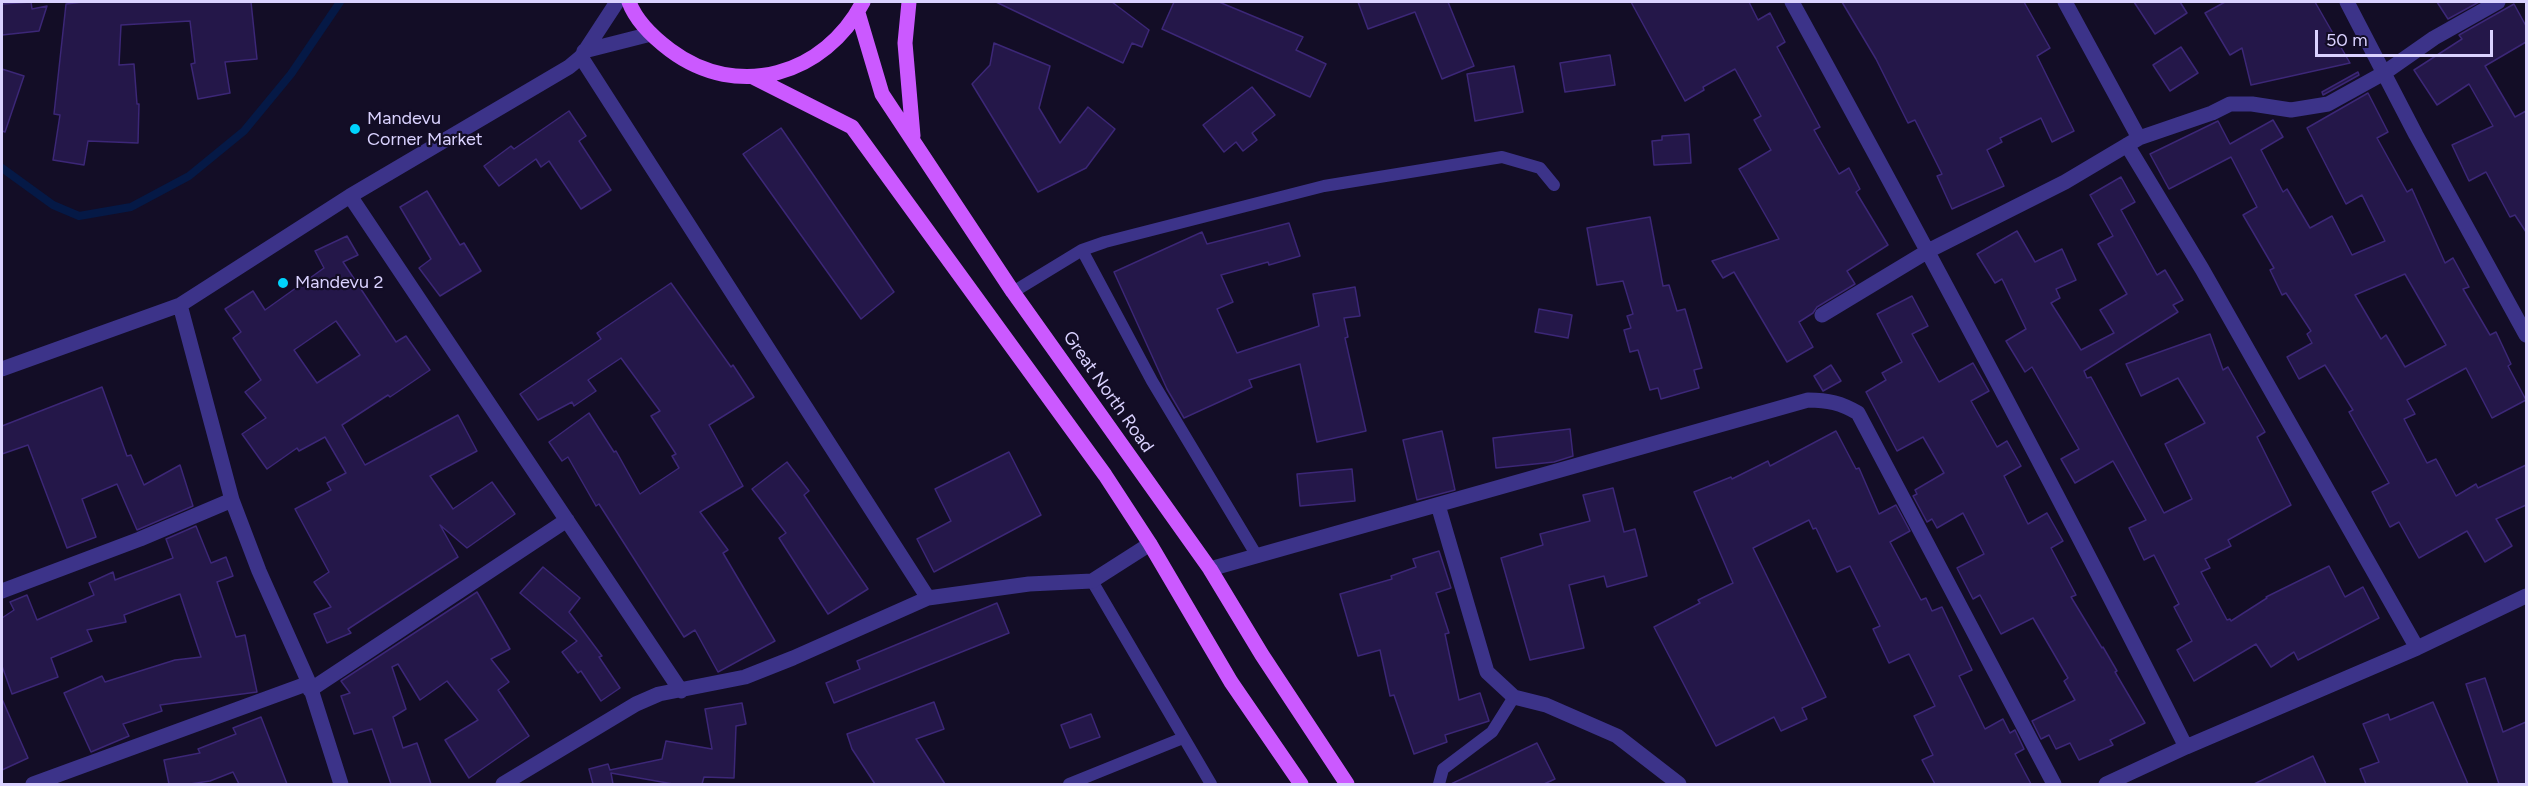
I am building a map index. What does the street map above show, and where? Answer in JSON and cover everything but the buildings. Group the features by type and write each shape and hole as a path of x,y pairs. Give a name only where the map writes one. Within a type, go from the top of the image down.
{"main road":[{"path":"629,2 651,34 676,55 705,70 753,77 784,71 813,58 845,30 860,7"},
{"path":"909,2 905,43 913,139"},
{"name":"Great North Road","path":"860,7 882,94 1013,292 1210,569 1262,654 1347,784"},
{"path":"753,77 852,127 1106,475 1150,544 1231,682 1301,784"}],"street":[{"path":"2,369 180,305 351,195 568,67 583,54 617,2"},
{"path":"1792,2 1928,251 2126,627 2186,747"},
{"path":"2064,2 2133,141 2202,269 2417,648"},
{"path":"2347,2 2526,335"},
{"path":"1822,315 1928,251 2065,182 2133,141 2212,113 2230,104 2252,104 2291,110 2328,104 2384,73 2434,38 2498,2"},
{"path":"583,54 651,34"},
{"path":"583,54 928,598"},
{"path":"351,195 681,691"},
{"path":"180,305 232,500 310,687 341,784"},
{"path":"1210,569 1808,400 1827,400 1845,405 1858,413 2054,784"},
{"path":"2,591 140,539 232,500"},
{"path":"1438,505 1487,672 1514,697 1546,705 1617,736 1679,784"},
{"path":"33,784 310,687 567,520"},
{"path":"503,784 636,704 659,694 745,677 928,598 1029,584 1092,581 1150,544"},
{"path":"2106,784 2186,747 2417,648 2526,596"}],"lane":[{"path":"1013,292 1082,250 1105,242 1324,186 1502,157 1540,168 1554,185"},
{"path":"1082,250 1152,381 1257,556"},
{"path":"1092,581 1211,784"},
{"path":"1439,784 1443,769 1491,732 1514,697"},
{"path":"1069,784 1183,738"}],"waterway":[{"path":"2,168 53,205 79,216 131,207 189,176 244,131 291,74 340,2"}],"place":[{"name":"Mandevu Corner Market","path":"355,129"},
{"name":"Mandevu 2","path":"283,283"}]}
